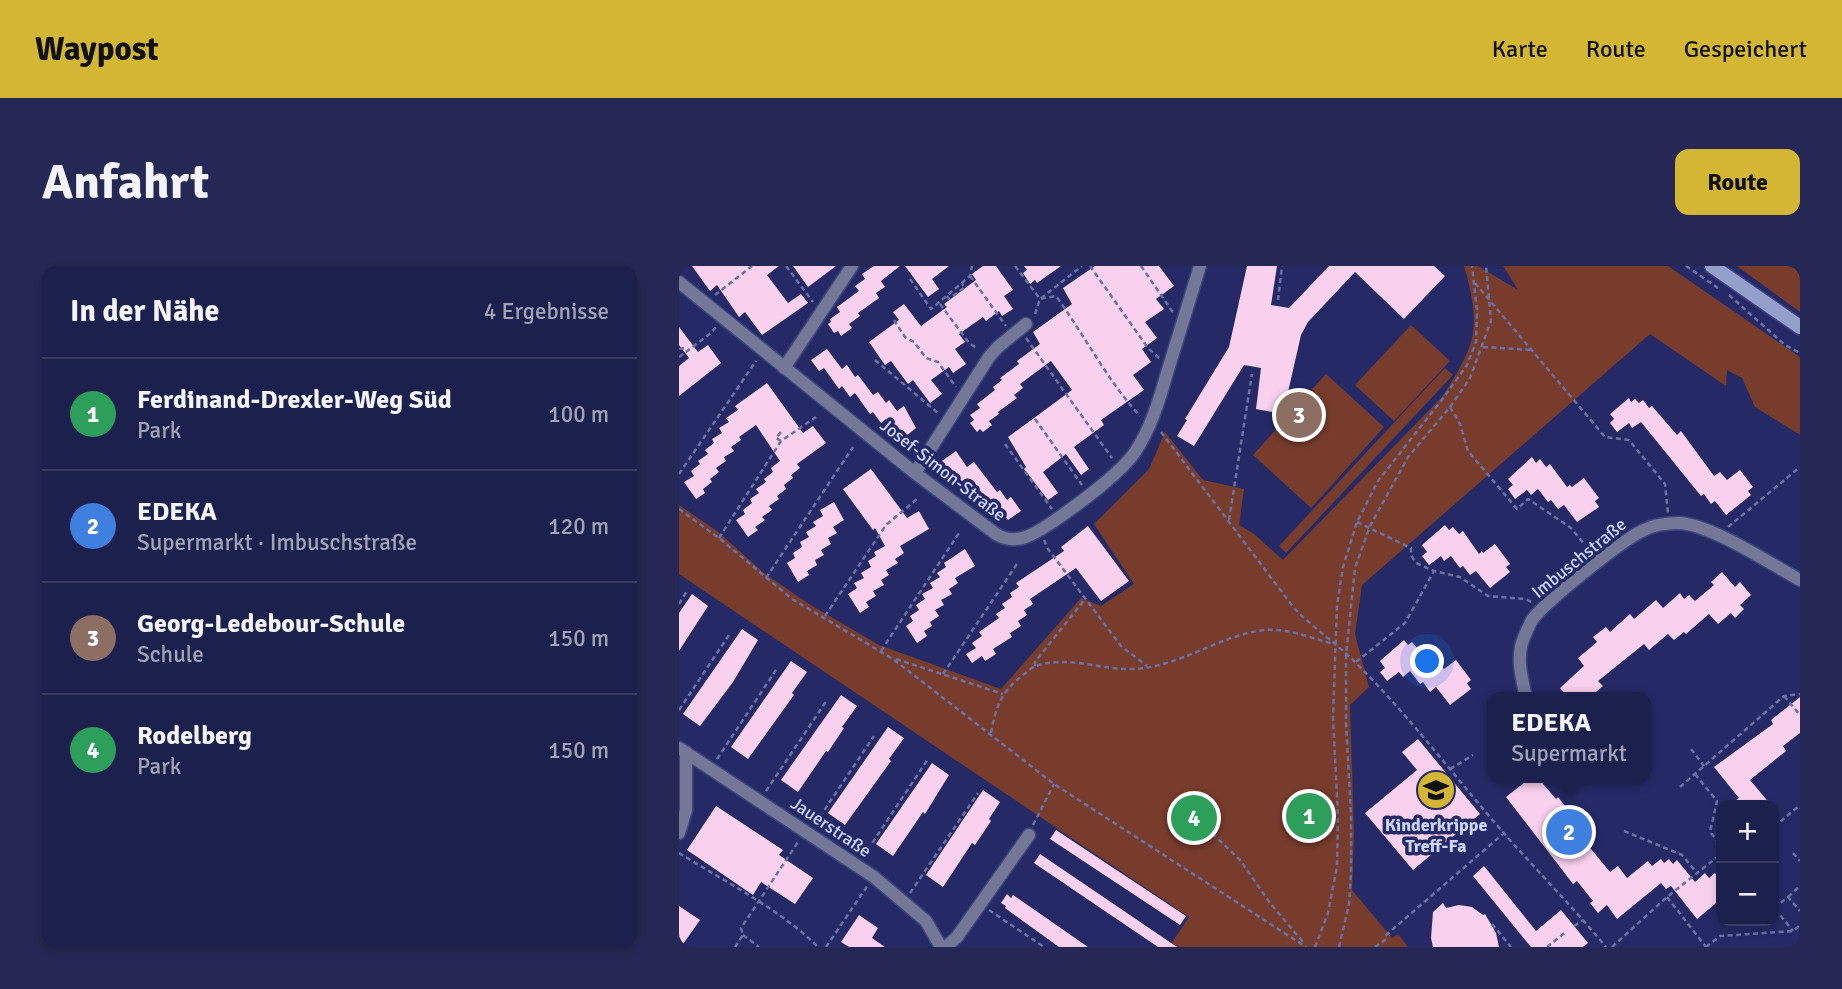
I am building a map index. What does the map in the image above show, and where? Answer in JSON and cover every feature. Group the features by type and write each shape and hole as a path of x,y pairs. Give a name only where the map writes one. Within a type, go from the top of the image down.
{"main road":[{"path":"1712,266 1800,327"}],"street":[{"path":"784,368 852,266"},
{"name":"Josef-Simon-Straße","path":"679,282 915,473 1005,540 1014,540 1039,530 1059,517 1121,469 1134,453 1152,420 1200,266"},
{"path":"915,473 989,357 1019,329"},
{"path":"1669,523 1684,524 1717,536 1800,580"},
{"name":"Imbuschstraße","path":"1525,692 1520,659 1522,642 1532,621 1599,561 1641,530 1669,523"},
{"name":"Jauerstraße","path":"682,750 874,877 926,921 944,947 957,937 1029,835"},
{"name":"Jauerstraße","path":"679,833 686,810 682,750"}],"path":[{"path":"704,303 752,266"},
{"path":"786,266 821,313"},
{"path":"910,279 931,309 969,276 972,266"},
{"path":"1015,266 1040,299"},
{"path":"1019,329 1035,316 1040,299 1082,266"},
{"path":"1090,266 1148,348 1169,367"},
{"path":"1141,266 1172,312 1185,317"},
{"path":"1278,300 1282,266"},
{"path":"1315,947 1328,913 1337,866 1338,816 1332,718 1337,605 1343,567 1357,522 1378,481 1467,365 1476,342 1477,311 1472,266"},
{"path":"1339,947 1349,904 1351,874 1346,656 1355,568 1370,526 1408,457 1450,407 1470,378 1491,321 1486,266"},
{"path":"1686,266 1730,296 1785,345 1800,353"},
{"path":"969,276 1019,329 1121,469"},
{"path":"1474,282 1605,437 1629,440 1665,484 1669,523"},
{"path":"1040,299 1056,296 1114,383 1139,415 1152,420 1294,608 1312,627 1356,662 1606,947"},
{"path":"939,303 969,343 989,357"},
{"path":"679,357 711,333 723,318"},
{"path":"894,320 905,337 914,342 926,358 938,362 964,398"},
{"path":"1483,347 1532,350"},
{"path":"679,349 684,348 687,351"},
{"path":"679,474 762,351"},
{"path":"876,360 949,422"},
{"path":"1229,521 1252,374"},
{"path":"1450,407 1460,424 1468,451 1517,509 1528,499 1571,528 1599,561"},
{"path":"719,538 781,441 816,416"},
{"path":"1035,419 1088,494"},
{"path":"781,432 776,438 781,441"},
{"path":"1005,444 1059,517"},
{"path":"766,579 853,447"},
{"path":"1717,536 1800,467"},
{"path":"824,618 886,525 917,499"},
{"path":"679,509 793,599 893,659 1054,784 1304,946"},
{"path":"1357,522 1411,548 1411,555 1416,563 1434,571 1460,577 1487,596 1525,599 1544,608"},
{"path":"1039,530 1048,549 1121,646 1148,667"},
{"path":"881,651 959,533"},
{"path":"943,674 1019,561"},
{"path":"1356,662 1405,623 1434,571"},
{"path":"679,604 687,591"},
{"path":"1035,666 1035,662 1085,599"},
{"path":"991,733 1003,694 1035,666 1062,662 1133,669 1148,667 1189,656 1244,634 1266,630 1288,631 1336,645"},
{"path":"679,710 729,635"},
{"path":"893,659 1003,694"},
{"path":"711,768 776,670"},
{"path":"1680,786 1784,696 1800,694"},
{"path":"1784,696 1800,715"},
{"path":"761,800 827,700"},
{"path":"759,947 743,935 741,928 874,736"},
{"path":"1691,749 1704,766"},
{"path":"1450,769 1473,755"},
{"path":"857,865 928,759"},
{"path":"1695,774 1716,800"},
{"path":"1029,835 1054,784"},
{"path":"904,901 978,793"},
{"path":"1716,805 1710,832 1716,839"},
{"path":"1779,824 1800,805"},
{"path":"1194,816 1240,860 1304,946"},
{"path":"1625,831 1682,855 1697,873"},
{"path":"1375,947 1504,833"},
{"path":"679,853 808,936 818,947"},
{"path":"1793,853 1800,861"},
{"path":"1612,947 1667,897 1716,858"},
{"path":"825,947 874,877"},
{"path":"1793,931 1774,908 1800,886"},
{"path":"1667,897 1706,947 1712,945 1720,936 1793,931 1800,925"},
{"path":"1788,897 1800,911"},
{"path":"981,904 1044,947"},
{"path":"1574,926 1584,920"},
{"path":"1492,924 1511,947"},
{"path":"1547,947 1566,931"},
{"path":"735,947 743,935"}],"shaded area":[{"path":"1464,266 1478,266 1518,290 1503,266 1668,266 1800,357 1800,435 1755,407 1742,378 1727,370 1726,386 1650,334 1362,585 1355,634 1369,687 1350,705 1354,833 1352,890 1392,938 1398,934 1408,947 1169,947 1189,917 679,574 679,505 717,531 764,573 809,604 879,645 1001,689 1081,598 1101,606 1134,584 1094,524 1149,469 1165,432 1203,480 1244,489 1239,525 1254,534 1283,560 1442,397 1472,340 1473,307"},
{"path":"1737,266 1800,266 1800,312"},
{"path":"1411,325 1450,361 1394,421 1355,385"},
{"path":"1445,368 1453,375 1286,553 1279,546"},
{"path":"1326,374 1384,427 1311,508 1253,455"}],"building":[{"path":"692,266 779,266 767,275 788,303 801,294 808,303 762,335 745,312 739,317 717,285 710,291"},
{"path":"793,266 836,266 808,287"},
{"path":"874,266 900,266 881,281 885,287 876,293 879,298 858,313 860,316 849,324 852,328 841,336 838,331 834,333 828,324 830,319 840,312 837,307 859,291 855,286 865,279 862,274"},
{"path":"905,266 949,266 932,279 939,289 928,297"},
{"path":"983,266 996,266 1013,290 1004,296 1013,309 1002,316 999,311 986,321 983,317 959,334 965,342 955,349 966,364 953,373 949,367 931,380 942,394 930,403 913,380 908,384 891,361 885,365 869,342 899,320 893,312 904,304 921,326 947,307 944,304 976,280 972,274"},
{"path":"1024,266 1061,266 1037,283 1035,280 1030,284 1023,273 1027,270"},
{"path":"1095,266 1159,266 1174,286 1156,299 1164,309 1145,322 1157,338 1142,349 1151,362 1133,375 1144,390 1101,420 1104,425 1074,447 1089,469 1081,475 1066,454 1043,472 1058,493 1048,500 1024,469 1026,467 1008,437 1072,390 1051,361 1020,384 1023,388 1014,395 1017,398 989,421 992,425 983,432 980,429 977,432 970,423 974,420 970,415 980,408 977,404 995,390 993,387 1002,380 1000,378 1040,344 1033,332 1072,304 1063,288"},
{"path":"1247,266 1277,266 1271,305 1289,308 1329,266 1434,266 1445,276 1404,319 1355,272 1308,322 1301,335 1283,414 1256,409 1261,368 1244,365 1194,446 1177,436 1229,347"},
{"path":"679,327 698,352 708,345 721,363 679,396 679,366 689,358 679,345"},
{"path":"827,349 842,369 847,365 855,377 858,375 873,395 878,392 886,403 889,400 897,411 904,406 916,428 901,440 886,419 881,423 873,412 870,414 855,393 850,397 842,386 839,389 824,368 819,371 811,360"},
{"path":"767,383 803,433 813,426 826,443 797,464 800,468 784,485 786,489 777,496 779,499 769,506 772,510 762,517 765,520 755,527 758,530 748,537 736,520 745,514 743,510 752,503 750,499 759,493 756,489 766,482 764,479 773,472 771,468 780,461 756,425 739,437 741,440 731,447 734,451 724,457 726,461 716,468 719,472 703,489 705,493 696,499 684,482 694,476 691,471 700,464 698,461 708,454 705,450 714,443 712,439 722,433 719,428 729,422 726,418 738,410 735,406"},
{"path":"1629,398 1631,402 1635,399 1639,403 1643,400 1649,408 1652,406 1677,435 1681,431 1714,476 1720,472 1727,480 1740,470 1753,487 1748,491 1751,495 1726,515 1715,501 1711,504 1704,494 1701,496 1641,422 1632,428 1629,423 1617,432 1610,423 1614,419 1610,414"},
{"path":"956,451 967,467 974,462 997,492 1000,490 1007,500 1011,497 1021,511 1008,520 1004,515 1000,518 994,510 990,513 976,494 972,496 965,487 963,489 949,470 946,473 939,463"},
{"path":"1532,457 1536,463 1540,459 1546,467 1550,464 1567,487 1572,487 1584,478 1599,498 1595,501 1599,507 1577,522 1564,505 1558,509 1551,500 1548,502 1538,489 1531,495 1527,490 1515,499 1508,489 1513,485 1508,479"},
{"path":"871,469 907,518 919,511 929,529 900,546 904,553 895,559 898,563 886,570 889,575 881,580 884,585 873,591 876,596 866,602 869,607 860,613 848,594 857,588 854,583 864,578 861,573 871,567 868,561 876,556 874,552 885,546 875,528 873,530 843,489"},
{"path":"834,502 844,520 833,527 837,533 828,538 831,544 821,550 824,555 815,560 817,565 807,571 809,575 798,582 787,563 795,558 793,553 802,547 800,542 809,537 806,532 816,526 813,522 823,516 820,510"},
{"path":"1445,525 1449,530 1453,527 1459,534 1463,531 1479,554 1495,544 1510,564 1506,567 1510,572 1490,588 1476,571 1470,575 1463,566 1460,568 1451,556 1444,561 1441,556 1429,565 1422,556 1427,552 1422,545"},
{"path":"1088,526 1129,581 1101,601 1076,568 1030,599 1033,604 1024,610 1027,615 1018,621 1021,626 1010,633 1012,637 993,649 996,654 985,661 982,656 972,663 966,654 976,648 972,643 982,636 979,632 999,618 996,614 1005,608 1002,604 1012,597 1010,593 1019,587 1016,583 1064,551 1061,547"},
{"path":"965,549 975,566 955,578 958,583 949,589 952,594 941,600 944,605 935,610 939,616 930,622 932,626 924,631 927,636 917,643 906,626 913,621 910,616 919,610 916,605 925,599 922,594 933,588 930,583 940,577 937,573 946,567 944,563"},
{"path":"1722,572 1735,587 1740,582 1751,595 1740,605 1744,609 1735,618 1731,613 1718,624 1709,614 1686,634 1684,632 1674,640 1668,634 1649,650 1644,644 1598,681 1603,686 1596,692 1564,692 1560,688 1584,666 1578,658 1597,642 1593,637 1606,627 1610,632 1630,614 1634,619 1656,600 1663,608 1680,593 1684,599 1689,595 1695,601 1714,585 1711,582"},
{"path":"692,594 708,606 679,651 679,613"},
{"path":"742,629 758,640 733,682 700,726 683,714"},
{"path":"1404,640 1408,645 1412,642 1418,649 1422,646 1439,669 1444,669 1456,660 1471,680 1467,683 1471,689 1450,705 1436,687 1430,692 1410,671 1403,677 1399,672 1387,681 1380,672 1385,668 1380,661"},
{"path":"791,661 807,672 792,693 794,695 748,759 731,747"},
{"path":"841,695 857,706 828,752 826,751 798,792 781,780"},
{"path":"1800,697 1800,733 1783,746 1786,751 1750,780 1767,800 1736,800 1739,798 1714,767 1773,724 1771,720"},
{"path":"888,727 904,738 889,759 891,761 845,825 828,813"},
{"path":"1418,739 1480,814 1413,870 1365,813 1417,770 1402,752"},
{"path":"932,763 949,775 925,814 923,812 893,856 876,844"},
{"path":"1524,783 1542,783 1556,799 1558,797 1582,828 1577,832 1610,872 1618,866 1627,878 1648,861 1652,866 1661,859 1664,863 1669,859 1673,864 1677,860 1695,882 1705,873 1709,878 1715,873 1716,903 1697,919 1671,886 1666,889 1661,883 1617,919 1607,905 1598,913 1590,903 1593,901 1577,881 1573,884 1506,797"},
{"path":"983,790 1000,802 975,845 972,843 943,887 926,875"},
{"path":"716,806 783,850 779,855 813,878 795,904 761,882 753,895 687,850"},
{"path":"1056,830 1186,916 1180,925 1050,839"},
{"path":"1040,854 1177,947 1158,947 1034,863"},
{"path":"1484,866 1536,931 1561,910 1588,943 1583,947 1531,947 1473,876"},
{"path":"1007,894 1011,898 1013,895 1088,947 1059,947 1005,908 1001,903"},
{"path":"1443,903 1446,908 1459,905 1472,907 1485,914 1496,933 1499,947 1433,947 1433,912"},
{"path":"679,906 700,920 681,947 679,947"},
{"path":"859,915 878,928 872,938 885,947 849,947 841,942"}],"place":[{"name":"Georg-Ledebour-Schule","path":"1299,415"},
{"name":"Kinderkrippe Treff-Fa","path":"1436,790"},
{"name":"Ferdinand-Drexler-Weg Süd","path":"1309,816"},
{"name":"Rodelberg","path":"1194,818"},
{"name":"EDEKA","path":"1569,832"}]}
